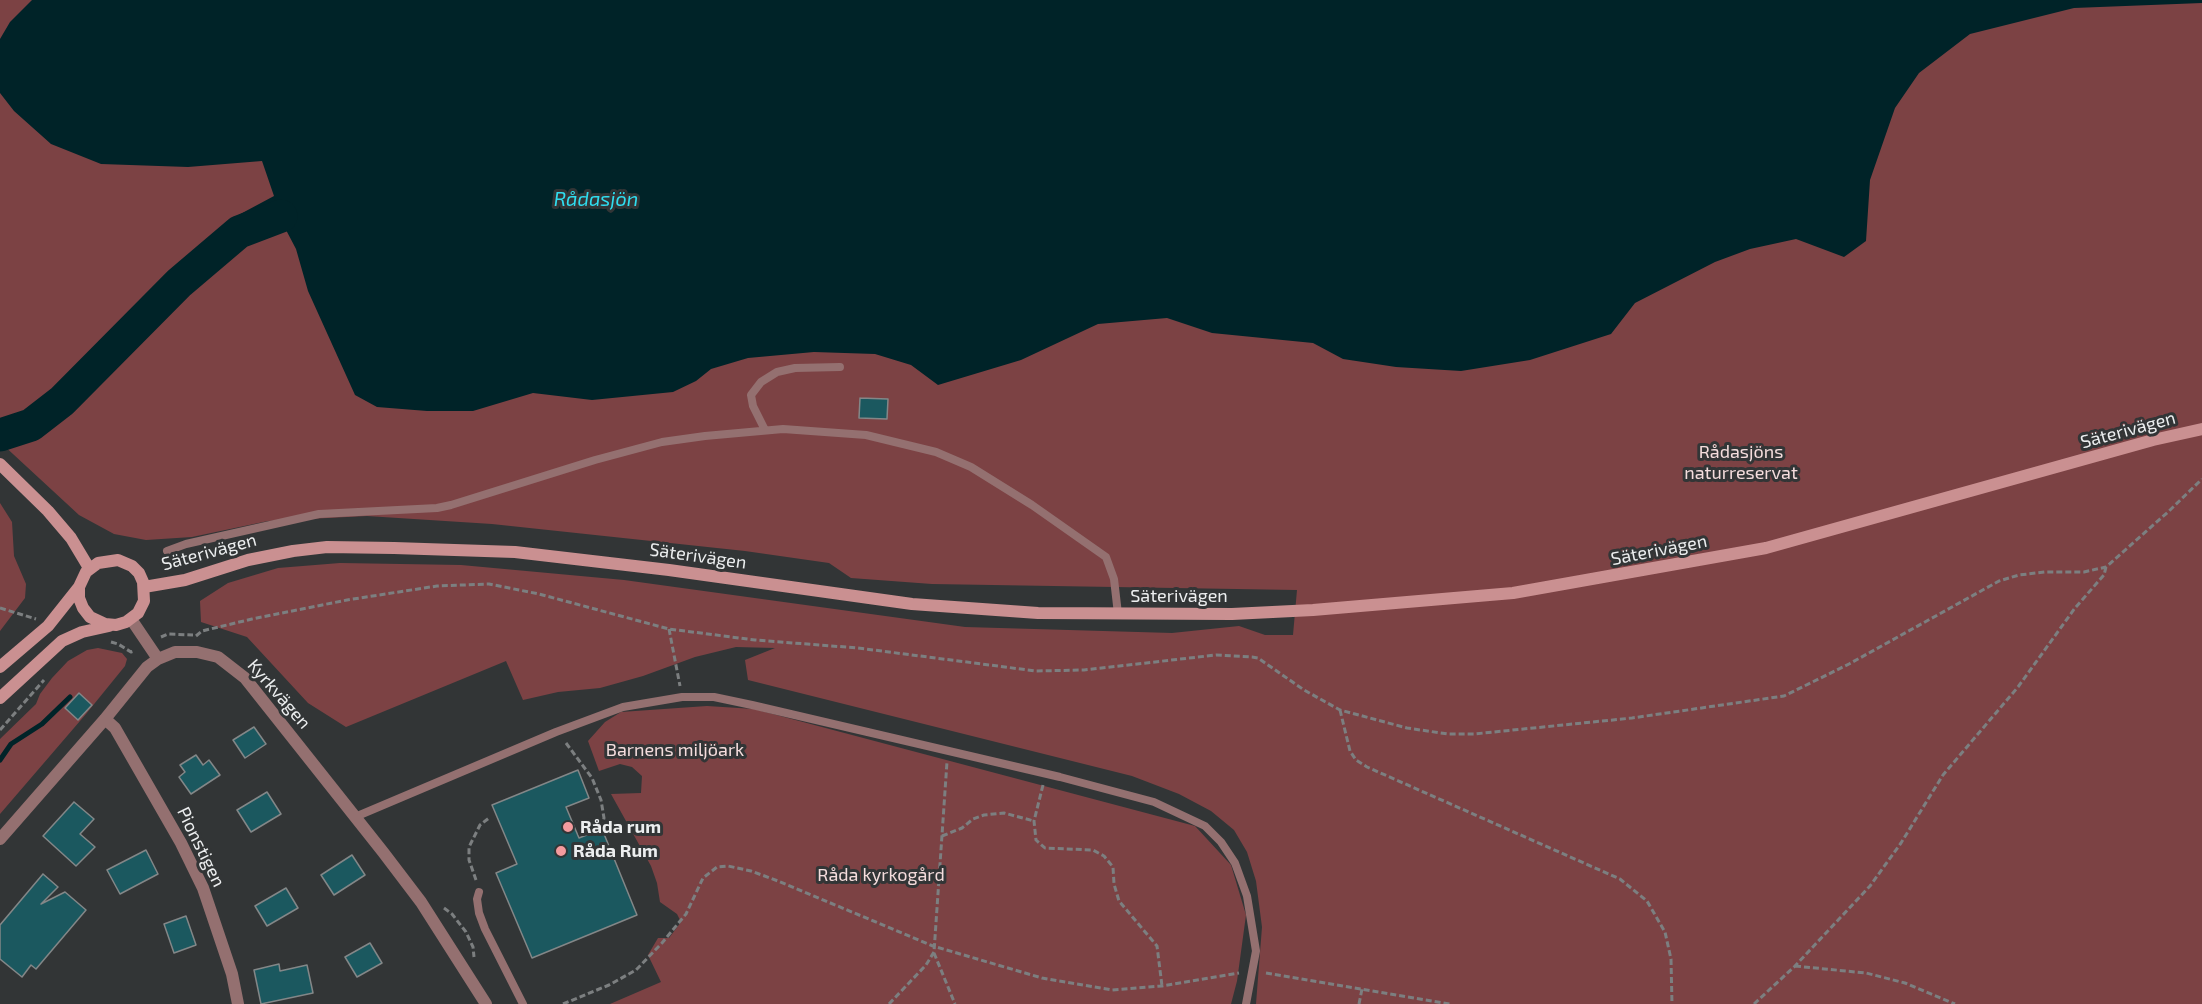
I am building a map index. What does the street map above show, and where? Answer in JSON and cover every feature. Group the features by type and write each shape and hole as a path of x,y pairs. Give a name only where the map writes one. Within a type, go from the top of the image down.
{"street":[{"name":"Säterivägen","path":"144,587 185,580 248,560 293,551 327,547 394,548 515,552 669,570 912,604 1038,613 1232,614 1313,610 1513,593 1766,548 2153,440 2202,429"},
{"path":"0,464 48,511 70,538 89,568"},
{"path":"0,667 48,626 79,587 89,568 102,561 123,561 139,573 144,587 142,605 131,619 121,624 82,632 62,641 0,698"},
{"path":"79,587 79,598 86,613 99,623 110,625"},
{"path":"0,839 105,719 147,667 158,659 131,619"},
{"name":"Kyrkvägen","path":"158,659 175,652 197,652 218,657 245,678 421,902 486,1004"},
{"name":"Pionstigen","path":"105,719 115,728 181,843 203,888 228,963 238,1004"}],"lane":[{"path":"765,430 753,406 751,394 761,382 777,372 795,368 840,367"},
{"path":"167,551 186,544 320,514 444,506 662,442 783,429 866,435 936,452 971,467 1032,505 1106,557 1114,579 1118,614"},
{"path":"355,817 556,732 623,707 682,697 714,697 1046,774 1154,802 1205,826 1221,842 1235,862 1247,896 1256,951 1246,1004"},
{"path":"479,892 477,900 479,913 523,1004"}],"path":[{"path":"196,636 202,631 242,621 347,600 437,586 489,584 539,594 669,629 755,640 858,648 1036,671 1084,670 1216,656 1252,657 1258,658 1304,690 1340,710 1407,728 1448,734 1474,734 1632,718 1784,696 1849,664 1999,580 2028,574 2084,572 2106,567 2168,513 2202,479"},
{"path":"1755,1004 1795,966 1870,886 1901,843 1943,775 2018,687 2075,608 2104,575 2106,567"},
{"path":"669,629 682,697"},
{"path":"108,642 118,644 131,652 149,643"},
{"path":"1,729 49,675"},
{"path":"1340,710 1350,751 1356,760 1367,767 1620,879 1647,901 1665,932 1671,959 1672,1004"},
{"path":"556,732 592,778 601,800 604,818 602,826"},
{"path":"948,751 933,946 955,1004"},
{"path":"1046,774 1034,821 1036,840 1046,848 1094,850 1104,856 1113,867 1114,885 1119,901 1157,946 1162,986"},
{"path":"942,836 962,828 984,814 1004,813 1034,821"},
{"path":"479,892 469,860 469,847 480,825 489,818"},
{"path":"563,1004 609,985 636,970 686,914 703,878 717,867 728,866 751,871 933,946 1042,978 1112,990 1162,986 1253,970 1450,1004"},
{"path":"889,1004 926,965 934,952"},
{"path":"1795,966 1866,973 1905,983 1955,1004"},
{"path":"1359,1004 1362,989"}],"green space":[{"name":"Rådasjöns naturreservat","path":"0,0 2202,0 2202,1004 1256,1004 1262,927 1256,881 1247,852 1234,830 1211,811 1179,794 1132,776 748,680 745,660 775,648 736,647 695,657 643,676 600,688 558,692 523,700 506,661 346,727 308,703 247,637 201,622 200,601 228,583 278,568 340,563 461,565 624,580 965,627 1172,633 1239,626 1265,635 1293,635 1297,590 932,584 851,578 829,563 745,551 492,524 367,516 268,521 192,537 146,540 114,534 79,515 0,442"},
{"path":"0,503 12,522 14,556 26,584 25,598 0,631"},
{"path":"98,648 122,653 127,659 125,666 0,814 0,739 36,704 40,694 68,661 87,650","holes":["79,693 92,705 78,720 66,708"]},
{"name":"Råda kyrkogård","path":"707,706 754,709 1195,826 1231,865 1246,915 1237,981 1231,1004 610,1004 661,982 648,955 658,938 669,938 681,922 677,914 660,902 651,866 611,794 641,793 642,776 632,767 620,764 599,771 588,741 605,722 621,712"}],"water":[{"name":"Rådasjön","path":"32,0 2202,0 2202,3 2074,8 1970,34 1919,73 1895,108 1870,180 1866,241 1844,257 1796,239 1750,249 1715,262 1635,303 1611,334 1530,360 1461,371 1396,367 1343,359 1313,343 1212,333 1167,318 1098,324 1021,360 938,385 911,365 875,354 814,352 748,358 711,369 696,381 673,392 592,400 533,393 473,411 427,411 377,407 355,395 308,291 296,249 285,228 244,242 231,219 274,196 262,161 188,167 101,164 51,144 14,111 0,93 0,39 10,22"}],"building":[{"path":"860,398 888,399 887,419 859,418"},
{"path":"79,693 92,705 78,720 65,708"},
{"path":"254,727 266,744 245,758 233,740"},
{"path":"196,755 203,765 209,760 220,775 191,794 179,777 185,772 180,765"},
{"name":"Råda Rum","path":"578,770 589,798 566,807 579,838 602,829 637,915 532,958 496,873 517,864 492,805"},
{"path":"267,792 281,814 251,832 237,810"},
{"path":"74,802 94,819 80,834 95,847 76,866 43,836"},
{"path":"146,850 158,874 120,894 107,870"},
{"path":"352,855 365,875 334,895 321,875"},
{"path":"43,874 58,887 41,904 65,892 86,910 36,969 31,965 22,977 0,959 0,925"},
{"path":"286,888 298,908 267,926 255,906"},
{"path":"186,916 196,945 174,953 164,924"},
{"path":"370,943 382,963 357,977 345,957"},
{"path":"279,964 280,971 307,965 313,993 261,1004 254,970"}],"waterway":[{"path":"0,435 31,425 62,401 179,283 239,232 281,216"},
{"path":"0,760 11,744 42,724 70,697"}],"place":[{"name":"Råda rum","path":"568,827"},
{"name":"Råda Rum","path":"561,851"}],"park label":[{"name":"Barnens miljöark","path":"675,750"}]}
